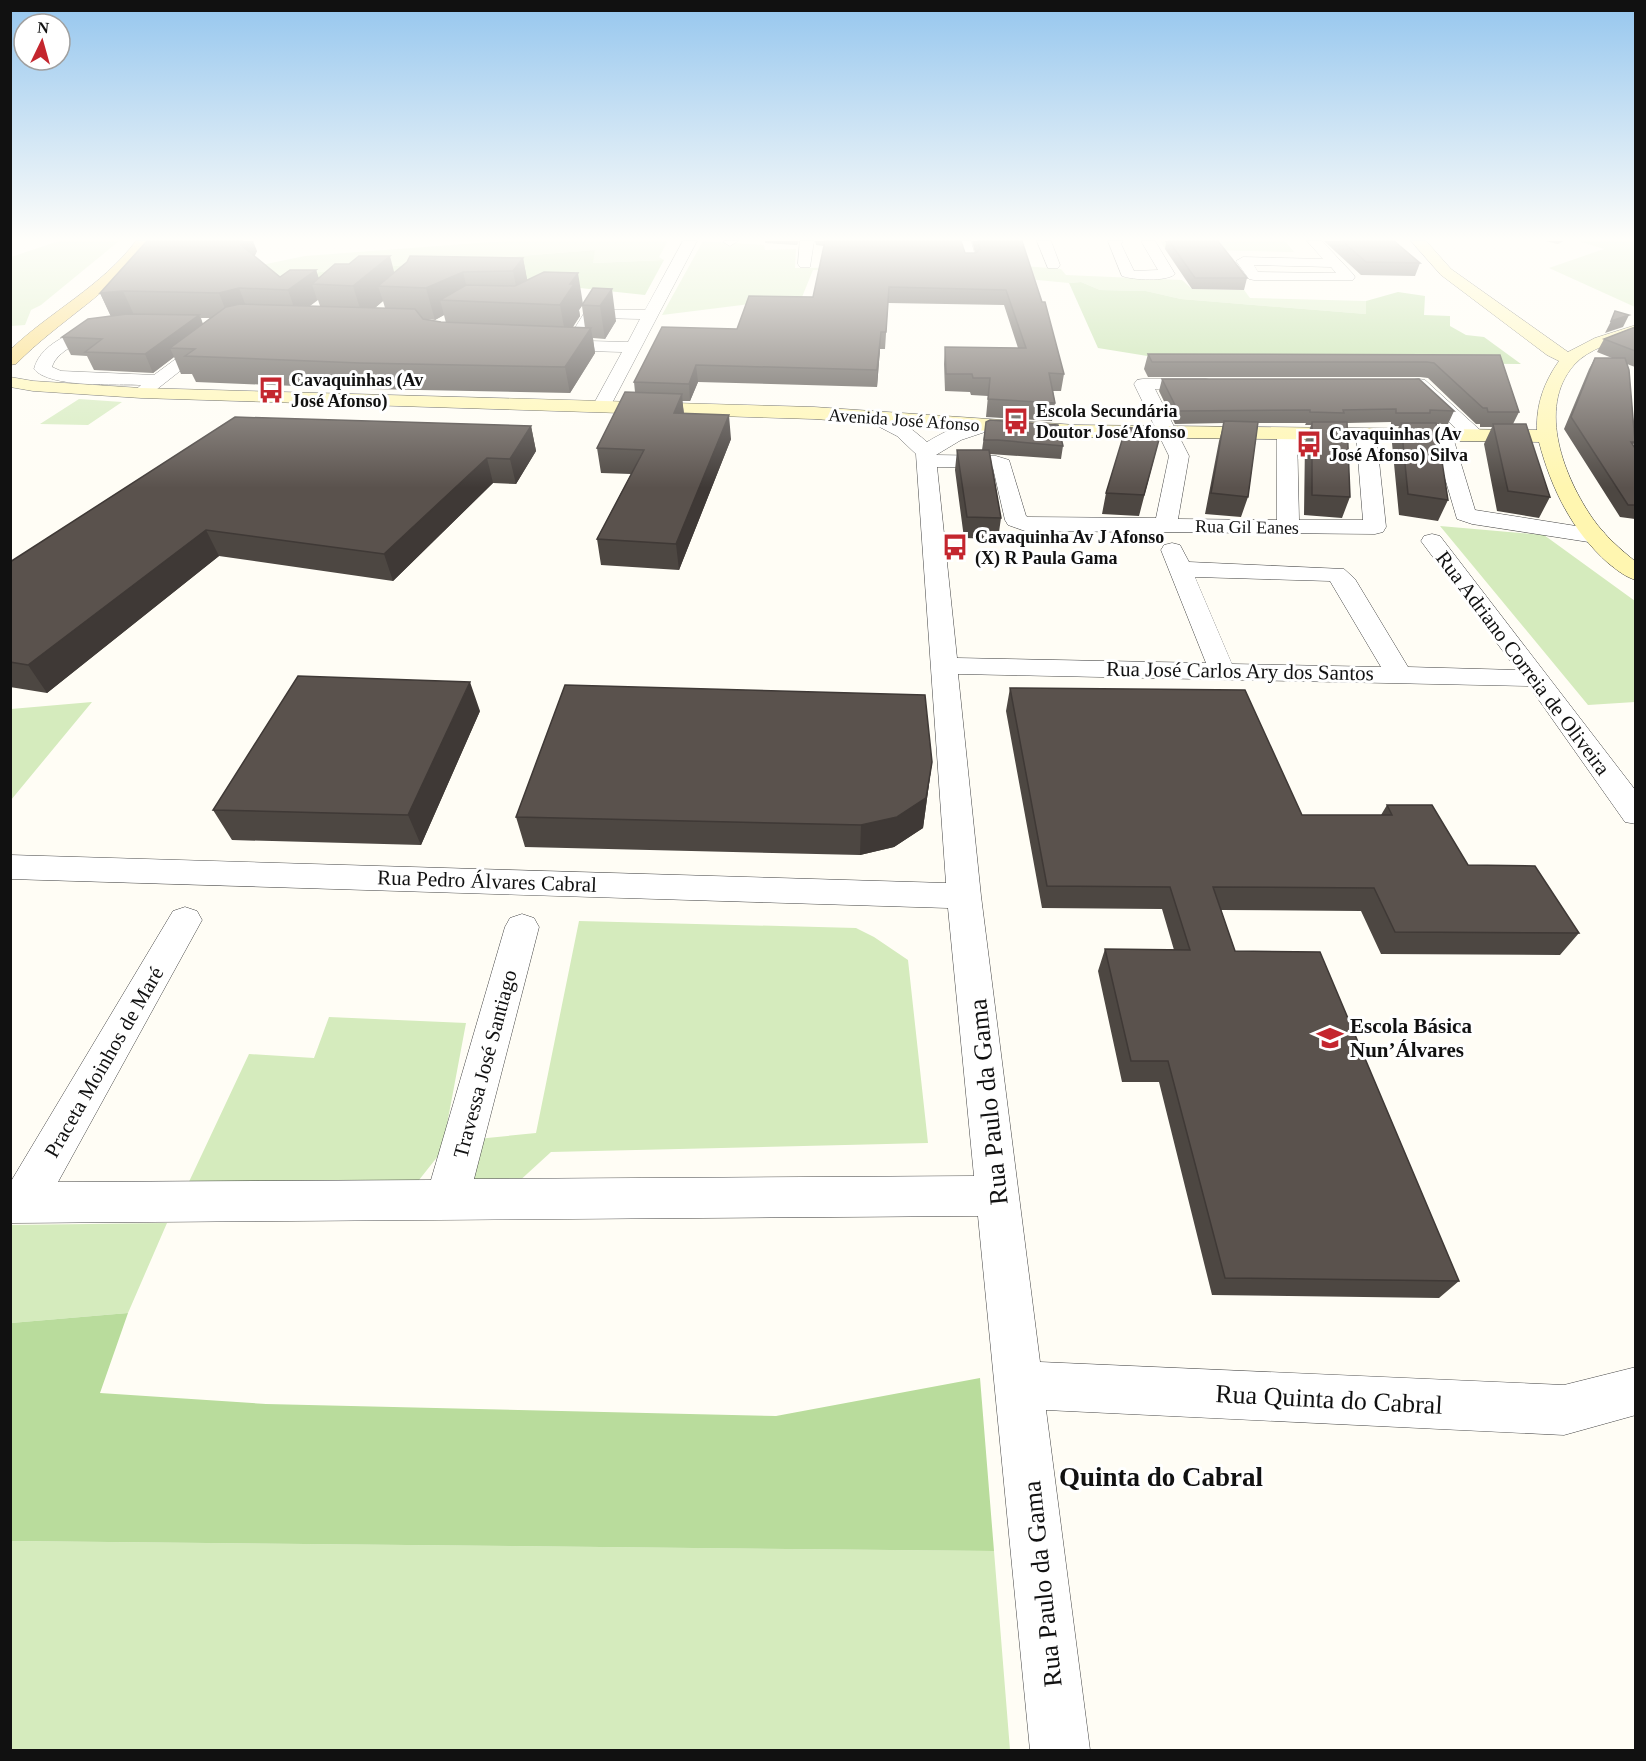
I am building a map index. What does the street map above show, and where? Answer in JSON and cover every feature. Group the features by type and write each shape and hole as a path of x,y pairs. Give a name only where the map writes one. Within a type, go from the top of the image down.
{"main road":[{"path":"10,349 53,323"},
{"path":"10,360 54,323"}],"street":[{"path":"571,345 586,323"},
{"path":"601,406 646,323"},
{"path":"1515,323 1553,351 1570,360"},
{"path":"125,324 87,332 48,356 43,362 43,369 58,376 157,380"},
{"path":"141,393 229,326 206,326"},
{"path":"1635,330 1594,345 1570,360 1556,383 1546,419 1548,436 1571,502 1595,536 1617,559 1635,573"},
{"path":"531,344 633,347"},
{"name":"Avenida José Afonso","path":"10,382 33,386 141,393 601,406 875,417 1076,431 1548,436"},
{"path":"1222,671 1172,547 1179,456 1143,384 1224,384"},
{"path":"1396,384 1420,384 1473,434"},
{"name":"Avenida José Afonso","path":"10,401 64,394 141,393"},
{"path":"875,417 904,432 926,456 942,440 960,432 984,426"},
{"path":"1287,433 1287,527"},
{"name":"Rua Gil Eanes","path":"926,456 1002,464 1016,520 1021,524 1172,547 1287,527 1375,527 1366,433"},
{"path":"1442,434 1465,514 1595,536"},
{"name":"Rua Paulo da Gama","path":"926,456 964,896 1021,1385 1060,1750"},
{"name":"Rua Adriano Correia de Oliveira","path":"1432,541 1537,678 1635,814"},
{"path":"1172,547 1336,574 1343,579 1399,675"},
{"name":"Rua José Carlos Ary dos Santos","path":"944,666 1537,678"},
{"name":"Rua Pedro Álvares Cabral","path":"10,867 964,896"},
{"name":"Praceta Moinhos de Maré","path":"17,1203 185,920"},
{"name":"Travessa José Santiago","path":"447,1200 522,927"},
{"path":"17,1203 998,1196"},
{"name":"Rua Quinta do Cabral","path":"1021,1385 1564,1410 1635,1391"}],"green space":[{"path":"11,323 26,323 25,325 11,326"},
{"path":"1087,323 1450,323 1450,326 1466,335 1484,337 1521,364 1222,362 1166,359 1098,348"},
{"path":"79,399 122,402 88,425 40,424"},
{"path":"1440,526 1544,535 1635,601 1635,702 1588,705"},
{"path":"92,702 11,800 11,709"},
{"path":"579,921 856,928 874,937 908,960 928,1143 551,1152 516,1184 467,1180 477,1139 536,1133"},
{"path":"329,1017 466,1023 442,1151 419,1180 187,1186 249,1054 314,1058"},
{"path":"167,1223 128,1313 11,1323 11,1225"},
{"path":"128,1313 100,1393 266,1404 776,1416 980,1378 994,1551 11,1541 11,1323"},
{"path":"10,1541 994,1551 1010,1750 11,1750"}],"building":[{"path":"82,323 188,323 145,354 85,352 102,339 62,337"},
{"path":"204,323 471,323 591,328 565,367 360,363 185,356 195,349 170,348"},
{"path":"739,323 887,323 886,332 881,332 877,370 696,365 689,384 634,382 662,327 737,329"},
{"path":"1017,323 1051,323 1064,374 1049,373 1055,403 988,399 990,378 973,378 972,374 946,374 945,347 1026,348"},
{"path":"1635,327 1635,351 1604,339"},
{"path":"1148,354 1500,355 1519,412 1488,412 1487,408 1483,408 1434,363 1152,362"},
{"path":"1595,358 1625,358 1629,370 1635,442 1631,442 1635,448 1635,505 1628,505 1571,417"},
{"path":"1162,379 1419,379 1454,411 1430,410 1430,413 1396,413 1396,409 1343,410 1344,413 1310,412 1310,410 1178,411"},
{"path":"625,392 682,394 674,413 729,415 676,544 597,539 644,450 597,448"},
{"path":"235,417 531,426 510,459 487,458 384,554 206,530 28,665 10,662 10,562"},
{"path":"990,420 1058,425 1063,446 984,440 986,422"},
{"path":"1224,421 1258,422 1248,497 1211,493"},
{"path":"1312,422 1347,422 1350,497 1312,495"},
{"path":"1401,423 1436,423 1448,500 1408,494"},
{"path":"1493,424 1526,424 1550,497 1508,491"},
{"path":"1126,427 1161,432 1144,495 1106,493"},
{"path":"957,450 989,450 1001,518 967,517"},
{"path":"298,676 470,682 408,815 213,810"},
{"path":"565,685 925,695 932,762 926,798 897,817 861,825 516,817"},
{"path":"1010,688 1245,690 1302,815 1392,815 1387,805 1432,805 1468,865 1535,866 1579,933 1395,932 1374,888 1213,887 1235,951 1320,952 1459,1281 1225,1278 1168,1061 1131,1061 1105,949 1190,950 1170,887 1047,886"}],"place":[{"name":"Cavaquinhas (Av José Afonso)","path":"271,390"},
{"name":"Escola Secundária Doutor José Afonso","path":"1016,421"},
{"name":"Cavaquinhas (Av José Afonso) Silva","path":"1309,444"},
{"name":"Cavaquinha Av J Afonso (X) R Paula Gama","path":"955,547"},
{"name":"Escola Básica Nun’Álvares","path":"1330,1038"}],"district":[{"name":"Quinta do Cabral","path":"1161,1477"}]}
